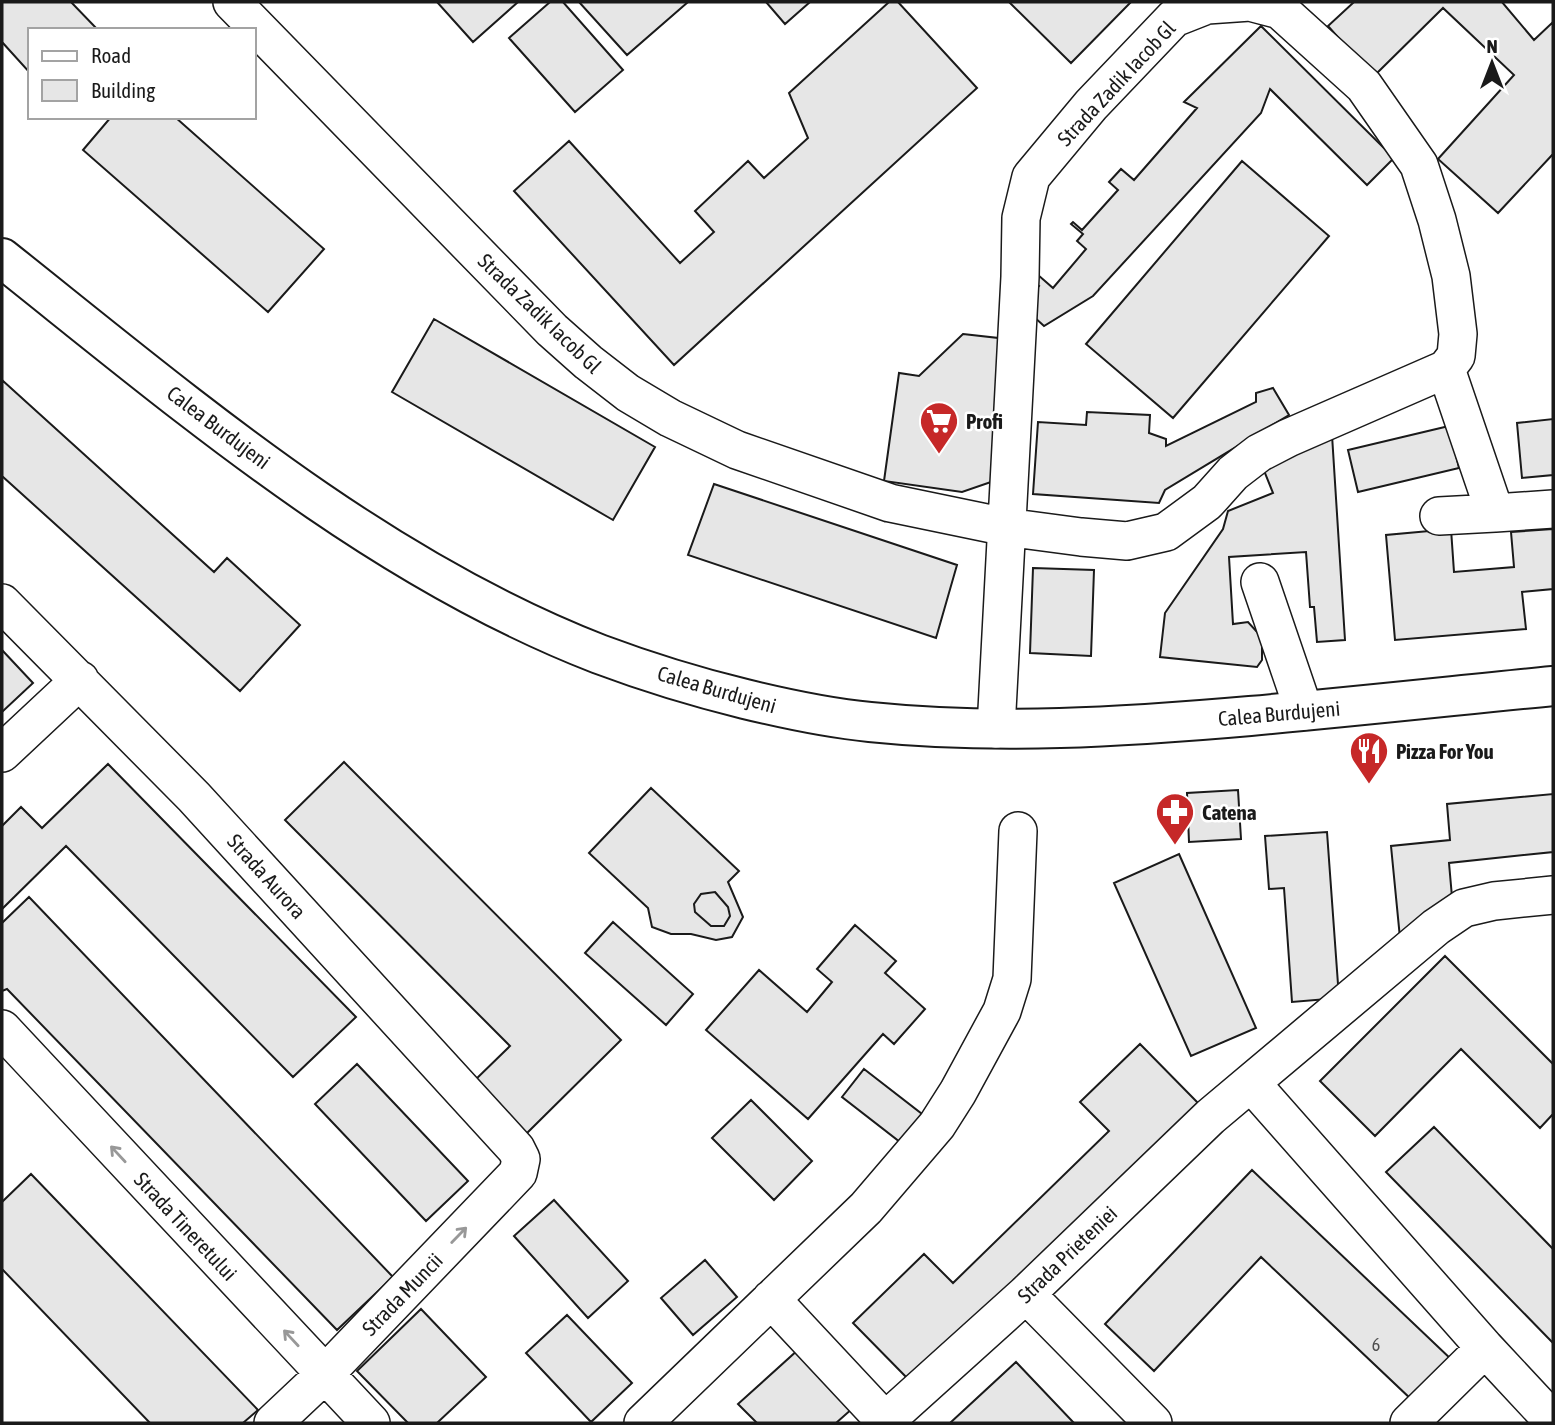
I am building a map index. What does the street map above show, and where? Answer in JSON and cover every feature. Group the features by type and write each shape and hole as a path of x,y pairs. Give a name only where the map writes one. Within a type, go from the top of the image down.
{"main road":[{"name":"Calea Burdujeni","path":"2,258 147,373 290,480 391,548 449,582 524,620 599,654 684,682 792,710 867,722 996,729 1139,726 1553,686"}],"street":[{"name":"Strada Zadik Iacob Gl","path":"232,2 552,330 628,393 670,418 750,455 890,503 1006,527 1127,541 1166,533 1207,502 1234,473 1259,453 1446,369 1456,356 1458,334 1451,276 1419,165 1364,86 1280,10 1250,2 1207,5 1174,18 1091,105 1031,177 1021,218 1020,277 1006,527 996,729"},
{"path":"1446,369 1494,513"},
{"path":"1439,516 1553,509"},
{"path":"1260,582 1304,711"},
{"name":"Strada Aurora","path":"2,603 204,807 507,1139 521,1158"},
{"path":"2,753 80,680"},
{"path":"643,1423 866,1208 937,1125 982,1051 1002,1011 1012,979 1018,831"},
{"name":"Strada Prieteniei","path":"884,1422 1026,1294 1210,1117 1436,927 1464,908 1494,901 1553,895"},
{"name":"Strada Tineretului","path":"2,1029 371,1423"},
{"path":"1251,1083 1553,1421"},
{"name":"Strada Muncii","path":"273,1423 325,1374 518,1173 521,1158"},
{"path":"1026,1294 1153,1423"},
{"path":"771,1299 884,1422"},
{"path":"1409,1423 1485,1348"}],"building":[{"path":"2,2 71,2 96,28 28,28 28,71 2,42"},
{"path":"437,2 518,2 473,42"},
{"path":"550,2 563,2 623,70 575,112 509,38"},
{"path":"579,2 688,2 627,55"},
{"path":"766,2 810,2 785,24"},
{"path":"889,2 898,2 977,88 674,365 514,191 569,141 680,263 714,232 695,211 748,161 764,178 808,138 789,93"},
{"path":"1009,2 1131,2 1071,63"},
{"path":"1354,2 1502,2 1534,40 1553,22 1553,154 1498,213 1438,159 1514,75 1443,8 1373,77 1328,26"},
{"path":"1261,26 1394,158 1367,185 1270,89 1261,113 1093,296 1044,326 1022,306 1039,286 1031,280 1037,274 1053,288 1086,249 1077,241 1083,234 1071,224 1073,222 1082,230 1118,190 1109,182 1121,169 1134,180 1197,108 1184,102"},
{"path":"109,119 177,119 324,249 268,312 83,150"},
{"path":"1242,161 1329,236 1173,418 1086,344"},
{"path":"434,319 655,447 613,520 392,392"},
{"path":"963,334 1007,339 991,482 962,492 884,481 899,373 919,376"},
{"path":"2,380 214,572 227,558 300,625 240,691 2,476"},
{"path":"1273,388 1289,415 1165,490 1159,503 1033,494 1038,422 1086,425 1087,412 1150,415 1149,433 1166,439 1166,446 1256,402 1256,393"},
{"path":"1553,419 1553,475 1522,478 1517,423"},
{"path":"1449,426 1459,468 1358,492 1348,450"},
{"path":"1332,435 1345,640 1317,642 1314,607 1310,607 1306,552 1229,557 1233,624 1248,622 1258,633 1262,644 1262,660 1257,667 1160,657 1165,613 1223,529 1228,511 1273,493 1261,463"},
{"path":"714,484 957,565 936,638 688,555"},
{"path":"1451,529 1454,572 1514,567 1511,532 1553,529 1553,589 1522,592 1526,629 1395,640 1386,535"},
{"path":"1033,568 1094,570 1091,656 1030,653"},
{"path":"2,650 33,683 2,712"},
{"path":"344,762 621,1040 525,1135 473,1082 510,1046 285,820"},
{"path":"108,764 356,1017 293,1077 66,846 2,909 2,826 21,807 42,828"},
{"path":"651,788 739,871 728,882 743,917 732,937 716,940 691,934 671,934 652,927 648,908 589,853"},
{"path":"1238,790 1241,839 1189,842 1187,793"},
{"path":"1553,794 1553,852 1449,863 1452,897 1400,938 1391,846 1450,840 1447,804"},
{"path":"1327,832 1339,998 1292,1002 1284,888 1269,889 1265,836"},
{"path":"1179,854 1256,1028 1191,1056 1114,883"},
{"path":"715,892 728,907 730,916 724,926 711,926 695,912 694,904 701,894"},
{"path":"29,897 393,1277 337,1330 7,989 2,991 2,923"},
{"path":"613,922 693,994 666,1025 585,953"},
{"path":"855,925 896,961 885,973 925,1009 894,1044 883,1034 808,1119 706,1030 759,970 807,1012 832,982 817,969"},
{"path":"1445,956 1553,1064 1553,1114 1540,1128 1461,1049 1375,1136 1320,1081"},
{"path":"1140,1044 1199,1104 912,1383 853,1323 924,1254 953,1283 1109,1131 1080,1102"},
{"path":"357,1064 468,1181 426,1221 315,1104"},
{"path":"864,1069 922,1114 900,1142 842,1097"},
{"path":"751,1100 812,1161 774,1200 712,1138"},
{"path":"1434,1127 1553,1249 1553,1343 1386,1172"},
{"path":"1252,1170 1453,1361 1412,1400 1261,1257 1154,1371 1105,1324"},
{"path":"31,1174 258,1410 243,1423 150,1423 2,1269 2,1202"},
{"path":"554,1200 628,1281 588,1318 514,1236"},
{"path":"705,1260 737,1297 693,1335 661,1298"},
{"path":"421,1309 486,1377 437,1423 408,1423 357,1371"},
{"path":"567,1315 632,1383 591,1422 526,1353"},
{"path":"799,1349 853,1408 836,1423 757,1423 738,1404"},
{"path":"1016,1362 1074,1423 950,1423"}],"place":[{"name":"Profi","path":"939,455"},
{"name":"Pizza For You","path":"1369,785"},
{"name":"Catena","path":"1175,846"}]}
